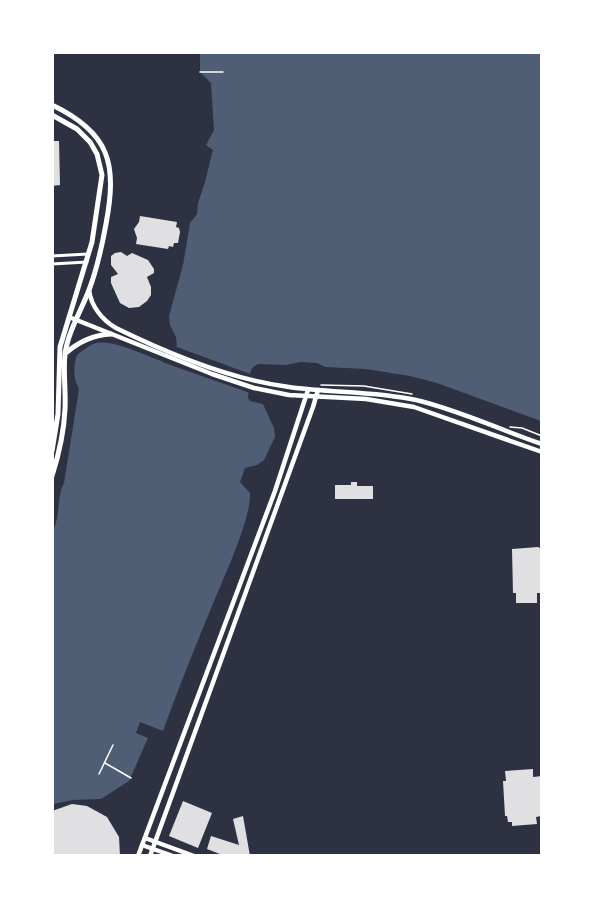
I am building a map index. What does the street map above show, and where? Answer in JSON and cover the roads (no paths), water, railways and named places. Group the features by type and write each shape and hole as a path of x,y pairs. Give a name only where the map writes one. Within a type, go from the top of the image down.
{"main road":[{"path":"52,105 77,119 91,131 105,150 110,166 109,208 101,249 66,353 64,423 52,476"},
{"path":"52,115 73,126 94,148 100,160 102,182 87,262 60,347 58,414 52,451"},
{"path":"89,290 96,309 110,325 224,379 254,388 306,397 366,399 414,407 542,452"},
{"path":"69,317 165,353 256,382 308,390 367,392 417,401 542,444"},
{"path":"66,353 92,336 111,334"},
{"path":"138,855 275,491 308,390"},
{"path":"150,855 318,390"},
{"path":"145,838 194,855"},
{"path":"142,845 173,855"}],"street":[{"path":"52,256 89,254"},
{"path":"52,264 87,262"}],"water":[{"path":"200,53 541,53 541,421 437,383 410,376 366,369 325,367 317,363 300,362 286,365 258,364 252,368 248,398 250,401 263,404 274,428 275,437 264,460 257,465 245,468 240,482 250,493 246,518 163,731 140,722 136,733 148,738 129,781 101,799 73,800 53,804 52,532 57,520 64,483 79,389 74,372 75,364 77,355 93,344 119,345 165,362 177,345 169,316 183,265 190,223 197,214 213,150 206,145 214,130 211,83 200,72"}]}
